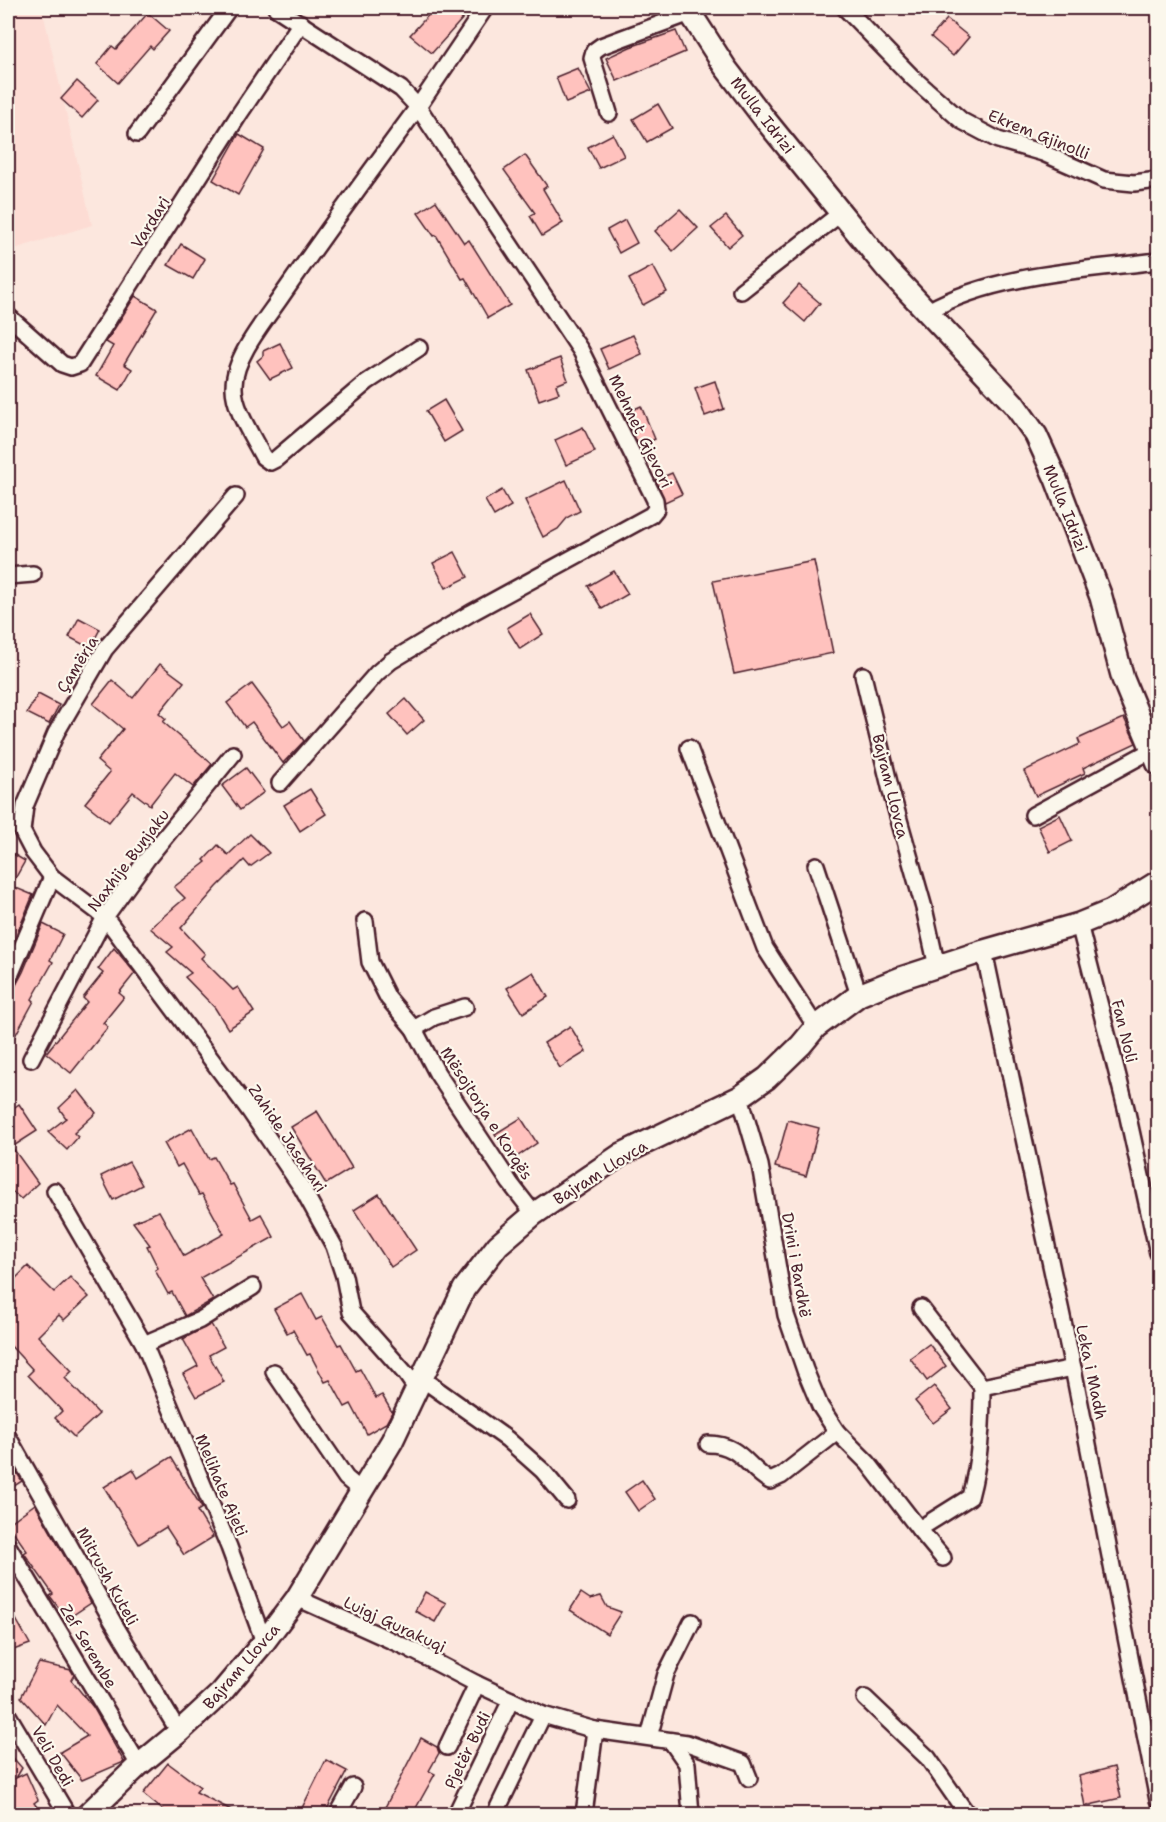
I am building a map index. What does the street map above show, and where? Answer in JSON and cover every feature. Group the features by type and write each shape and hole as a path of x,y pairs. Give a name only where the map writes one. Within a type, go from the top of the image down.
{"street":[{"path":"137,134 229,8"},
{"path":"276,8 401,89 418,107"},
{"path":"419,348 368,382 270,462 263,457 234,398 233,383 246,348 315,247 418,107 485,8"},
{"name":"Ekrem Gjinolli","path":"845,8 913,78 962,121 998,140 1043,153 1104,180 1134,183 1158,180"},
{"name":"Mulla Idrizi","path":"609,113 592,58 594,51 688,10 725,67 841,213 888,270 1014,404 1036,435 1056,479 1101,597 1123,679 1154,746 1033,815"},
{"name":"Vardari","path":"8,316 62,364 71,367 80,364 240,113 301,23"},
{"name":"Mehmet Gjevori","path":"280,783 391,661 471,613 651,515 656,509 655,500 582,351 418,107"},
{"path":"741,291 841,213"},
{"path":"928,311 948,300 1016,280 1158,261"},
{"name":"Çamëria","path":"105,917 52,877 33,852 22,831 25,806 56,733 105,649 236,495"},
{"path":"8,576 33,574"},
{"name":"Bajram Llovca","path":"863,675 892,795 924,908 937,967"},
{"path":"688,748 765,948 816,1027"},
{"name":"Naxhije Bunjaku","path":"31,1059 105,917 147,859 233,754"},
{"path":"816,865 859,995"},
{"path":"8,980 52,877"},
{"name":"Bajram Llovca","path":"88,1815 138,1765 179,1732 221,1693 297,1598 360,1490 392,1441 464,1289 498,1245 534,1214 622,1154 740,1097 767,1078 816,1027 859,995 901,978 984,951 1079,924 1111,911 1158,882"},
{"name":"Zahide Jasahari","path":"105,917 249,1110 302,1188 334,1246 344,1276 351,1312 406,1374 419,1384"},
{"name":"Mësojtorja e Korqës","path":"365,921 370,962 388,998 414,1029 437,1073 510,1183 534,1214"},
{"name":"Fan Noli","path":"1079,924 1126,1108 1158,1253"},
{"name":"Leka i Madh","path":"984,951 1073,1368 1158,1800"},
{"path":"414,1029 434,1017 465,1007"},
{"name":"Drini i Bardhë","path":"740,1097 760,1166 786,1315 820,1406 837,1432 868,1463 943,1558"},
{"name":"Melihate Ajeti","path":"56,1191 144,1344 229,1547 264,1642"},
{"path":"144,1344 201,1320 253,1287"},
{"path":"919,1528 970,1497 978,1467 982,1387 921,1308"},
{"path":"982,1387 1073,1368"},
{"path":"274,1372 346,1478 360,1490"},
{"path":"419,1384 507,1439 543,1471 567,1500"},
{"path":"708,1444 718,1444 738,1454 770,1481 781,1476 837,1432"},
{"name":"Mitrush Kuteli","path":"8,1437 113,1622 179,1732"},
{"name":"Zef Serembe","path":"8,1546 138,1765"},
{"name":"Luigj Gurakuqi","path":"297,1598 410,1649 543,1715 595,1730 687,1743 743,1763 749,1778"},
{"path":"649,1737 666,1674 692,1622"},
{"path":"447,1747 477,1684"},
{"path":"865,1698 928,1758 967,1815"},
{"name":"Pjetër Budi","path":"456,1815 511,1700"},
{"name":"Veli Dedi","path":"8,1715 67,1815"},
{"path":"495,1815 543,1715"},
{"path":"584,1814 595,1730"},
{"path":"671,1741 687,1764 691,1815"},
{"path":"338,1815 353,1787"}],"shaded area":[{"path":"8,8 42,8 92,225 8,251"}],"building":[{"path":"435,8 472,8 432,53 410,35"},
{"path":"148,13 169,31 153,49 150,46 118,83 97,64 112,46 116,49"},
{"path":"947,19 969,37 953,56 931,37"},
{"path":"676,31 685,52 617,81 606,58"},
{"path":"578,68 591,93 566,103 556,77"},
{"path":"77,81 98,100 82,118 61,99"},
{"path":"658,104 672,128 647,142 633,119"},
{"path":"239,134 264,149 238,195 213,180"},
{"path":"613,134 624,156 599,168 588,147"},
{"path":"525,155 547,186 543,189 563,223 542,236 530,216 535,213 504,170"},
{"path":"436,201 464,243 469,240 510,305 488,318 465,278 462,279 436,235 434,236 418,213"},
{"path":"680,209 698,228 673,251 655,231"},
{"path":"726,216 742,235 728,247 711,228"},
{"path":"625,220 637,243 619,253 607,230"},
{"path":"181,244 205,259 193,279 168,265"},
{"path":"653,266 667,292 643,305 629,279"},
{"path":"799,285 820,303 805,322 783,303"},
{"path":"135,296 157,309 124,364 132,369 120,390 96,376 113,346 106,342"},
{"path":"633,335 642,354 609,369 600,349"},
{"path":"280,343 293,368 270,379 257,361 263,356 263,351"},
{"path":"560,358 568,380 556,385 559,393 539,400 528,370"},
{"path":"715,381 724,409 705,416 695,388"},
{"path":"444,400 462,431 444,442 426,411"},
{"path":"641,406 655,439 639,446 623,414"},
{"path":"583,427 595,452 566,465 555,440"},
{"path":"672,473 682,494 665,502 656,480"},
{"path":"566,480 580,511 568,517 558,529 543,537 525,500"},
{"path":"502,490 511,506 494,516 485,500"},
{"path":"455,552 468,577 446,588 433,563"},
{"path":"814,561 833,653 734,674 713,581"},
{"path":"614,571 628,594 602,609 588,586"},
{"path":"530,614 543,634 520,649 507,628"},
{"path":"79,618 100,629 90,648 69,637"},
{"path":"160,664 184,682 159,713 166,719 163,722 212,764 193,787 175,773 150,805 133,792 109,822 85,803 110,772 97,761 123,729 93,704 112,680 133,698"},
{"path":"252,684 283,726 290,721 304,741 283,763 252,722 245,727 227,703"},
{"path":"38,694 59,705 49,724 27,713"},
{"path":"406,699 424,720 407,735 389,714"},
{"path":"1124,718 1136,743 1083,768 1085,773 1036,796 1024,771 1080,744 1078,739"},
{"path":"246,768 264,792 240,810 222,786"},
{"path":"310,789 326,814 300,831 284,805"},
{"path":"1060,815 1072,841 1050,852 1038,826"},
{"path":"250,834 269,853 250,867 244,860 181,928 205,954 201,958 233,990 238,987 254,1012 228,1029 215,1008 185,977 191,973 167,952 173,947 150,928 185,898 174,887 206,862 204,860 218,845 228,855"},
{"path":"8,851 25,861 11,886 33,895 13,943 8,940"},
{"path":"43,924 63,934 50,960 53,962 8,1049 8,1000 23,972"},
{"path":"114,948 135,973 119,993 124,997 103,1023 108,1027 71,1073 46,1053 87,1002 83,998 103,973 98,969"},
{"path":"533,972 548,997 523,1013 507,988"},
{"path":"570,1026 586,1052 560,1068 544,1043"},
{"path":"78,1090 96,1113 74,1133 78,1137 67,1150 48,1132 66,1118 59,1108"},
{"path":"19,1104 37,1131 12,1147 38,1183 21,1199 8,1188 8,1112"},
{"path":"317,1111 352,1168 326,1184 291,1127"},
{"path":"521,1118 537,1143 512,1160 495,1134"},
{"path":"788,1120 819,1128 806,1176 775,1167"},
{"path":"192,1128 209,1159 214,1157 230,1185 233,1184 252,1219 261,1214 274,1237 200,1278 213,1300 185,1316 172,1292 168,1294 155,1270 158,1268 147,1246 150,1245 133,1222 159,1211 184,1256 224,1234 202,1194 199,1195 182,1164 177,1167 164,1143"},
{"path":"129,1162 142,1185 113,1200 101,1176"},
{"path":"379,1194 416,1250 391,1267 354,1210"},
{"path":"28,1266 54,1292 70,1277 89,1297 64,1320 59,1315 38,1336 72,1371 65,1378 99,1414 74,1437 55,1418 62,1411 28,1375 33,1370 8,1343 8,1286"},
{"path":"302,1294 316,1320 322,1317 356,1371 360,1369 376,1398 382,1395 392,1412 386,1423 367,1434 351,1404 345,1407 330,1380 325,1382 310,1354 307,1355 293,1330 287,1333 274,1309"},
{"path":"211,1324 224,1347 209,1355 224,1382 196,1397 183,1374 198,1366 183,1339"},
{"path":"929,1344 946,1366 927,1381 910,1358"},
{"path":"934,1386 952,1409 933,1423 915,1401"},
{"path":"171,1457 202,1508 197,1511 213,1537 184,1555 166,1527 139,1544 104,1487 133,1469 138,1478"},
{"path":"8,1459 22,1481 8,1490"},
{"path":"642,1480 655,1499 638,1511 625,1492"},
{"path":"35,1504 91,1603 67,1619 50,1596 53,1594 24,1553 27,1551 8,1524"},
{"path":"425,1592 446,1603 435,1622 415,1611"},
{"path":"581,1593 590,1599 601,1596 607,1607 621,1612 607,1634 570,1610"},
{"path":"8,1605 30,1644 8,1652"},
{"path":"39,1663 71,1670 74,1675 71,1680 93,1707 124,1762 82,1780 60,1752 87,1736 57,1705 46,1725 21,1697"},
{"path":"421,1738 437,1747 439,1753 429,1771 435,1774 412,1815 381,1815"},
{"path":"8,1752 22,1768 16,1778 26,1773 38,1800 34,1803 43,1815 8,1815"},
{"path":"326,1760 347,1771 324,1815 315,1815 302,1808"},
{"path":"168,1763 200,1787 196,1792 241,1815 169,1815 143,1794"},
{"path":"1114,1767 1121,1798 1085,1806 1079,1776"}]}
